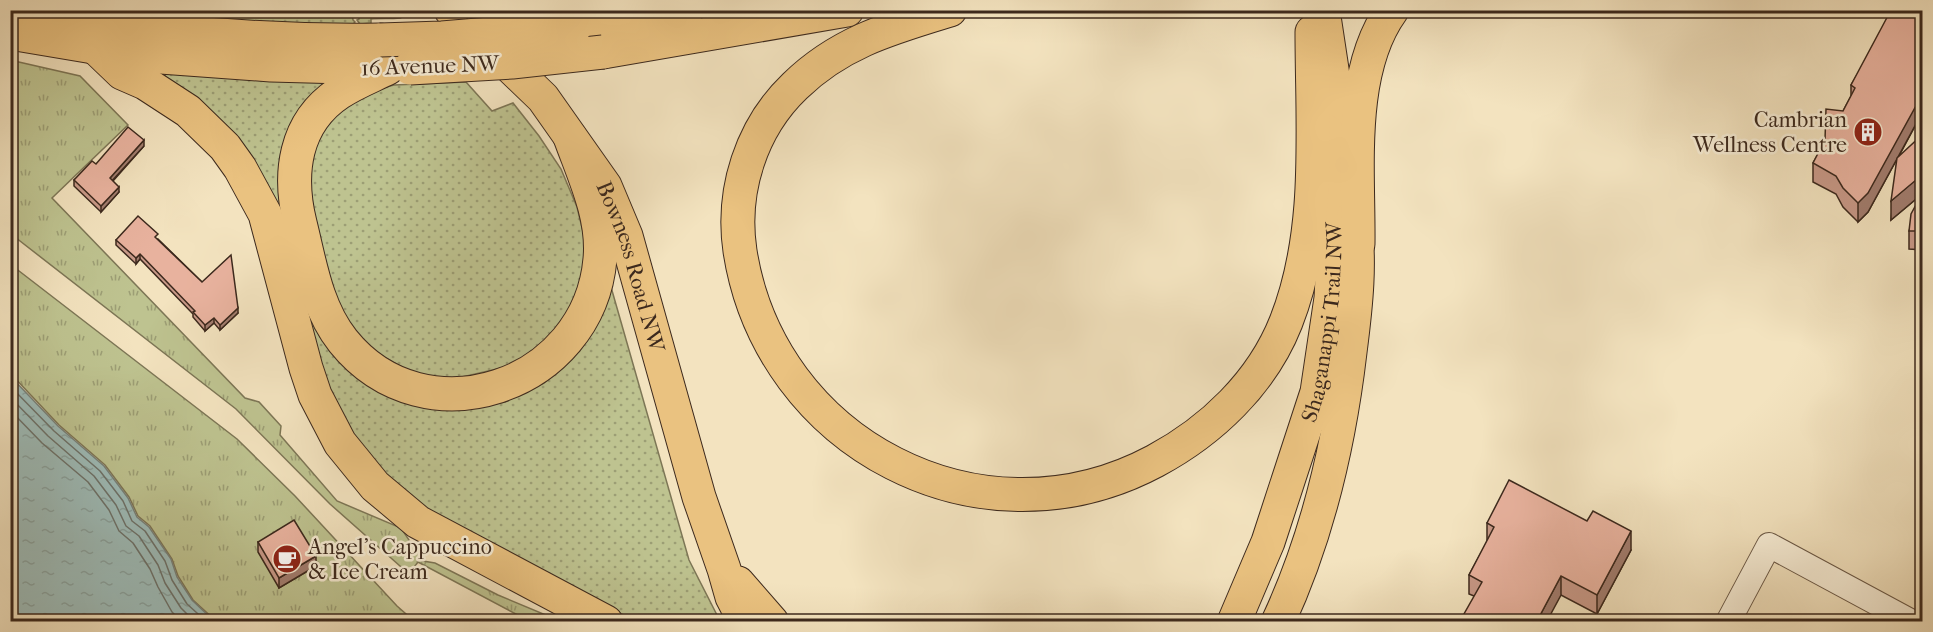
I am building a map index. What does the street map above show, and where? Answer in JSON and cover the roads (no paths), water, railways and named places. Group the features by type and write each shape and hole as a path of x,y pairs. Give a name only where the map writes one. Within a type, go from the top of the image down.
{"main road":[{"name":"16 Avenue NW","path":"28,10 122,25 304,39 393,59 504,34 574,27 640,15 687,10"},
{"name":"16 Avenue NW","path":"10,33 147,56 218,62 393,59 512,62 603,52 848,10"},
{"path":"950,10 884,30 859,41 829,58 796,85 775,107 759,132 747,161 738,201 737,234 744,274 754,309 767,338 780,362 820,410 841,430 902,469 968,490 1029,495 1070,491 1106,482 1136,471 1175,450 1200,433 1251,383 1285,324 1304,263 1310,218 1312,171 1314,18"},
{"path":"1358,244 1359,116 1363,81 1378,33 1392,10"},
{"name":"Bowness Road NW","path":"452,11 543,98 605,186 626,236 699,497 732,597 746,621"},
{"name":"Shaganappi Trail NW","path":"1278,621 1312,538 1334,459 1345,398 1356,303 1358,244 1314,18"},
{"name":"Shaganappi Trail NW","path":"1234,621 1268,542 1317,392 1331,298 1333,228 1323,94 1314,18"},
{"path":"97,49 122,73 145,83 188,111 225,147 240,168 265,214 315,394 336,435 357,466 396,505 418,522 606,621"},
{"path":"393,59 341,91 320,111 300,145 295,159 293,190 315,284 331,324 343,342 375,370 393,381 412,388 454,395 494,389 530,373 560,348 582,317 592,297 597,278 601,240 593,201 570,137"},
{"name":"Bowness Road NW","path":"724,569 772,621"}],"street":[{"path":"1728,621 1769,545 1912,621"}],"water":[{"path":"11,377 58,426 104,466 128,498 137,517 149,527 171,559 177,577 192,600 214,621 11,621"}],"place":[{"name":"Cambrian Wellness Centre","path":"1868,132"},
{"name":"Angel's Cappuccino & Ice Cream","path":"287,559"}]}
